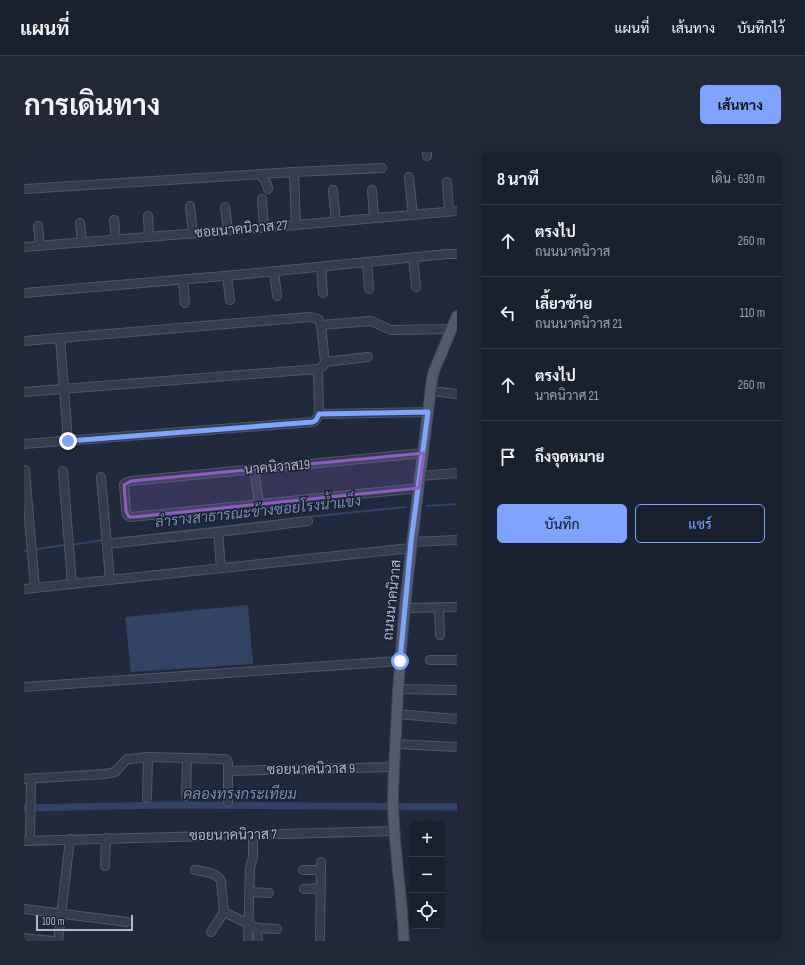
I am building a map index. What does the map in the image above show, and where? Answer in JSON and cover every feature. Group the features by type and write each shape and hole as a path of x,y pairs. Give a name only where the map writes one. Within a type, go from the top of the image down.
{"main road":[{"name":"ถนนนาคนิวาส","path":"404,941 395,831 394,767 404,608 434,371 457,316"}],"street":[{"path":"24,188 382,168"},
{"path":"294,172 296,225"},
{"path":"260,174 267,184 268,189"},
{"path":"409,177 413,215"},
{"path":"447,182 453,211"},
{"path":"333,190 336,222"},
{"path":"372,190 374,218"},
{"path":"262,198 264,228"},
{"path":"190,206 193,233"},
{"path":"225,207 228,230"},
{"name":"ซอยนาคนิวาส 27","path":"24,247 453,211"},
{"path":"148,216 149,237"},
{"path":"114,220 116,239"},
{"path":"80,223 82,242"},
{"path":"38,226 40,245"},
{"path":"24,293 228,276 413,257 457,254"},
{"path":"413,257 416,287"},
{"path":"367,262 369,289"},
{"path":"320,266 322,293"},
{"path":"274,271 277,296"},
{"path":"228,276 230,300"},
{"path":"183,280 185,303"},
{"path":"24,341 310,317 318,320 321,325 324,362 323,366 318,369 24,392"},
{"path":"321,325 371,321 391,330 452,329"},
{"path":"60,338 68,441"},
{"path":"324,362 368,357"},
{"path":"24,444 313,422 319,414 318,369"},
{"path":"431,391 457,394"},
{"path":"319,414 428,412"},
{"name":"นาคนิวาส19","path":"259,503 129,517 126,511 124,483 131,481 424,453"},
{"path":"254,469 259,503 419,488"},
{"path":"25,470 35,588"},
{"path":"63,471 72,584"},
{"path":"421,476 457,474"},
{"path":"101,477 110,580"},
{"path":"107,544 308,521"},
{"path":"218,532 221,568"},
{"path":"24,589 221,568 457,540"},
{"path":"439,607 440,635"},
{"path":"404,608 457,607"},
{"path":"430,660 457,660"},
{"path":"24,687 400,661"},
{"path":"398,689 457,690"},
{"path":"397,714 457,719"},
{"path":"396,744 457,747"},
{"path":"147,798 148,757"},
{"path":"27,840 30,808 27,779 105,774 115,772 127,759 148,757 224,759 228,763 228,802"},
{"path":"186,796 187,758"},
{"name":"ซอยนาคนิวาส 9","path":"228,771 394,767"},
{"name":"ซอยนาคนิวาส 7","path":"27,840 395,831"},
{"path":"248,941 250,868 253,857 253,835"},
{"path":"105,866 106,838"},
{"path":"58,941 70,839"},
{"path":"303,870 321,866 320,941"},
{"path":"195,870 215,874 219,876 221,881 224,912 211,932"},
{"path":"304,888 320,888"},
{"path":"249,892 269,893"},
{"path":"24,909 127,922"},
{"path":"224,912 257,928 277,929"},
{"path":"257,928 258,941"},
{"path":"24,938 53,941"}],"highlighted area":[{"path":"424,453 419,488 134,517 129,517 126,511 124,485 131,481"}],"water":[{"path":"248,605 253,664 131,672 125,617"}],"waterway":[{"name":"ลำรางสาธารณะข้างซอยโรงน้ำแข็ง","path":"427,506 457,504"},
{"name":"ลำรางสาธารณะข้างซอยโรงน้ำแข็ง","path":"307,517 406,507"},
{"name":"ลำรางสาธารณะข้างซอยโรงน้ำแข็ง","path":"114,539 301,518"},
{"name":"ลำรางสาธารณะข้างซอยโรงน้ำแข็ง","path":"71,545 103,540"},
{"name":"ลำรางสาธารณะข้างซอยโรงน้ำแข็ง","path":"35,549 66,545"},
{"name":"ลำรางสาธารณะข้างซอยโรงน้ำแข็ง","path":"24,551 30,550"},
{"name":"คลองทรงกระเทียม","path":"24,808 165,805 457,807"}],"route":[{"path":"68,441 313,422 319,414 428,412 411,542 400,661"}]}
